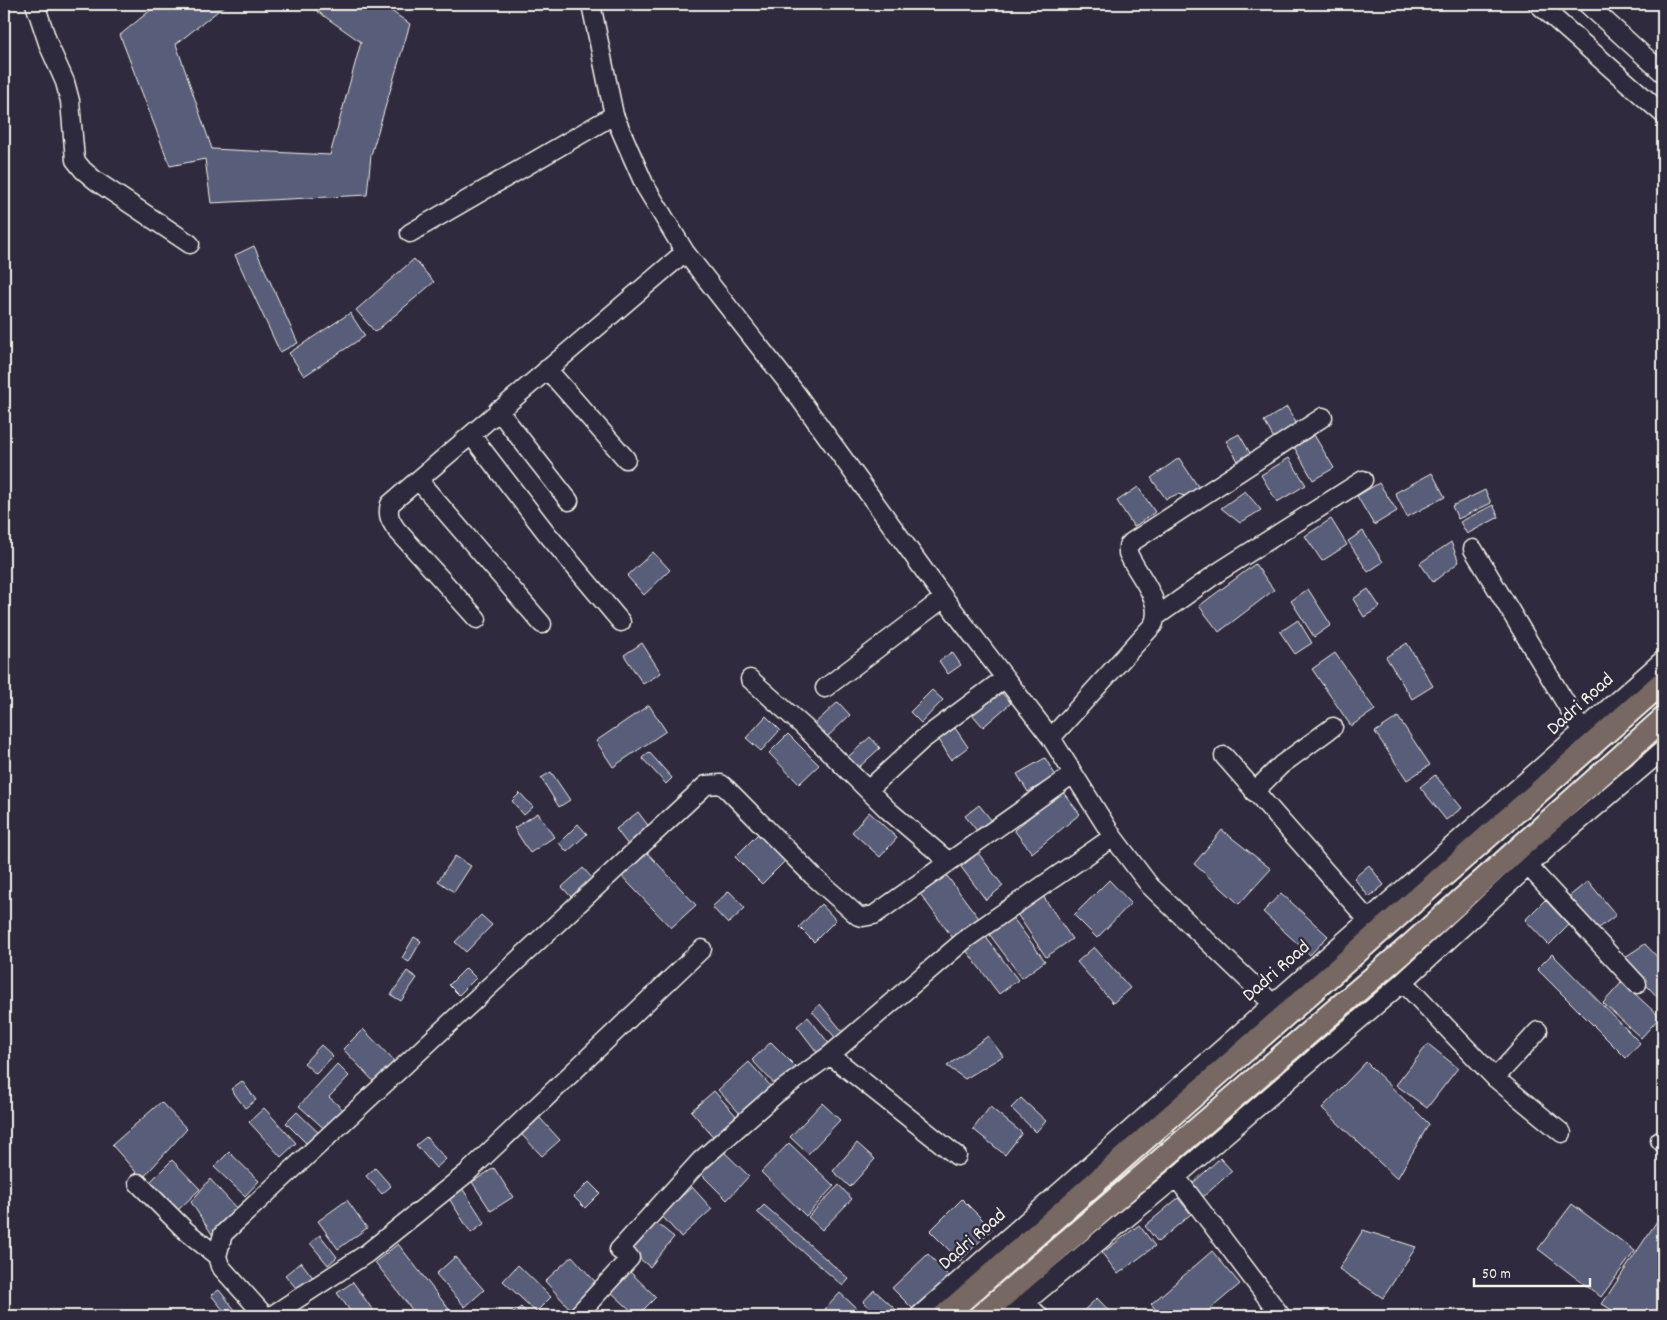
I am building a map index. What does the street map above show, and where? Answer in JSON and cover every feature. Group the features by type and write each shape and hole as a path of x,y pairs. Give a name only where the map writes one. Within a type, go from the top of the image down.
{"main road":[{"path":"944,1316 1663,682"},
{"path":"980,1316 1412,944 1663,719"}],"street":[{"path":"35,4 48,46 65,82 70,101 75,160 96,182 190,244"},
{"path":"591,4 614,115 644,186 684,252 795,392 944,598 1051,738 1113,837 1150,886 1273,1004"},
{"path":"1538,4 1663,114"},
{"path":"1589,4 1663,73"},
{"path":"410,233 614,115"},
{"path":"477,619 389,519 388,511 390,504 684,252"},
{"path":"547,369 626,459"},
{"path":"498,410 569,501"},
{"path":"1051,738 1153,625 1157,616 1156,605 1128,553 1128,546 1323,417"},
{"path":"471,435 548,535 621,622"},
{"path":"1157,616 1220,571 1363,480"},
{"path":"419,481 542,624"},
{"path":"1473,549 1583,732"},
{"path":"825,688 944,598"},
{"name":"Dadri Road","path":"919,1316 1663,660"},
{"path":"868,790 922,740 1005,678"},
{"path":"750,679 804,726 868,790 949,862"},
{"path":"1254,792 1281,765 1333,727"},
{"path":"1009,1316 1176,1177 1403,982 1528,866 1663,750"},
{"path":"1224,756 1368,920"},
{"path":"265,1316 220,1266 217,1256 223,1234 706,785 721,784 727,788 813,876 858,916 863,917 874,915 1073,774"},
{"path":"577,1316 630,1258 619,1250 700,1160 776,1094 830,1055 967,938 1113,837"},
{"path":"1528,866 1637,984"},
{"path":"271,1316 366,1254 467,1173 702,949"},
{"path":"1403,982 1495,1078 1562,1133"},
{"path":"1495,1078 1538,1031"},
{"path":"830,1055 957,1156"},
{"path":"1176,1177 1281,1316"},
{"path":"138,1183 186,1231 217,1256"},
{"path":"1025,1302 1039,1316"}],"building":[{"path":"158,4 227,4 176,44 212,149 330,155 361,42 307,4 381,4 410,24 371,155 367,195 211,203 205,159 170,166 120,35"},
{"path":"254,246 298,343 280,352 235,255"},
{"path":"414,259 434,282 375,332 356,310"},
{"path":"350,313 365,336 304,376 289,353"},
{"path":"1287,407 1299,428 1276,442 1264,421"},
{"path":"1239,434 1253,458 1241,466 1226,441"},
{"path":"1314,435 1334,468 1313,480 1294,447"},
{"path":"1179,458 1199,488 1185,496 1178,494 1166,499 1151,478"},
{"path":"1289,458 1306,485 1277,502 1261,475"},
{"path":"1432,473 1445,497 1407,517 1395,493"},
{"path":"1379,483 1397,511 1374,525 1357,496"},
{"path":"1138,487 1155,512 1134,527 1117,501"},
{"path":"1485,490 1491,503 1458,519 1452,506"},
{"path":"1245,491 1261,510 1240,523 1221,508"},
{"path":"1493,505 1499,517 1467,534 1460,522"},
{"path":"1331,519 1347,545 1322,561 1305,536"},
{"path":"1363,531 1383,562 1368,572 1348,541"},
{"path":"1451,542 1459,562 1433,582 1420,563"},
{"path":"653,552 670,570 644,595 627,576"},
{"path":"1255,564 1274,590 1219,632 1199,606"},
{"path":"1308,589 1331,625 1314,637 1291,601"},
{"path":"1368,589 1380,607 1364,617 1353,599"},
{"path":"1298,620 1312,643 1295,654 1280,632"},
{"path":"642,643 661,673 643,684 624,655"},
{"path":"1407,643 1433,686 1412,699 1386,657"},
{"path":"952,652 961,665 948,674 939,661"},
{"path":"1335,653 1375,710 1351,726 1312,669"},
{"path":"932,690 943,700 921,723 910,712"},
{"path":"999,690 1011,703 983,727 971,713"},
{"path":"838,702 850,715 823,741 811,727"},
{"path":"649,705 666,731 613,767 596,741"},
{"path":"766,716 780,730 761,751 746,738"},
{"path":"1398,717 1430,765 1407,780 1375,732"},
{"path":"955,728 968,747 951,760 938,738"},
{"path":"788,734 819,765 799,784 769,753"},
{"path":"870,737 880,748 858,768 848,757"},
{"path":"649,752 672,778 666,784 642,758"},
{"path":"1045,758 1056,776 1028,792 1017,774"},
{"path":"551,772 570,800 559,807 541,778"},
{"path":"1435,775 1462,808 1446,820 1420,787"},
{"path":"1062,791 1080,814 1032,853 1014,830"},
{"path":"520,793 533,807 524,815 512,801"},
{"path":"979,805 992,821 978,832 965,816"},
{"path":"638,812 653,832 631,849 616,829"},
{"path":"869,812 897,838 880,857 852,832"},
{"path":"538,813 554,837 530,853 514,828"},
{"path":"578,824 587,834 567,852 559,843"},
{"path":"1222,830 1271,869 1239,904 1194,864"},
{"path":"761,831 788,858 762,884 735,857"},
{"path":"642,847 696,905 671,928 617,871"},
{"path":"978,853 1003,886 986,900 961,867"},
{"path":"455,856 471,866 454,892 438,881"},
{"path":"1369,865 1384,885 1369,897 1354,878"},
{"path":"583,868 593,879 572,898 562,887"},
{"path":"944,872 981,921 955,941 918,891"},
{"path":"1109,880 1131,903 1097,938 1074,915"},
{"path":"1588,881 1616,915 1594,932 1566,899"},
{"path":"729,891 745,908 728,924 712,907"},
{"path":"1041,893 1072,939 1046,957 1015,911"},
{"path":"1281,893 1328,936 1310,955 1263,912"},
{"path":"1545,900 1569,925 1549,945 1525,920"},
{"path":"821,904 836,920 814,942 799,927"},
{"path":"1010,914 1045,961 1022,978 987,931"},
{"path":"481,915 492,925 466,952 455,942"},
{"path":"982,932 1018,980 999,994 963,946"},
{"path":"414,937 421,941 409,962 402,958"},
{"path":"1645,944 1663,963 1663,1003 1622,959"},
{"path":"1094,947 1130,988 1113,1003 1077,962"},
{"path":"1552,954 1640,1043 1626,1058 1537,969"},
{"path":"466,968 476,978 459,995 449,985"},
{"path":"407,971 417,978 401,1001 391,995"},
{"path":"1622,982 1660,1017 1641,1038 1603,1003"},
{"path":"820,1004 847,1037 840,1043 812,1011"},
{"path":"808,1017 831,1046 819,1055 797,1026"},
{"path":"363,1029 398,1065 377,1085 343,1049"},
{"path":"988,1036 1003,1056 965,1079 947,1066"},
{"path":"771,1042 799,1070 779,1089 752,1060"},
{"path":"1428,1044 1458,1068 1427,1108 1396,1085"},
{"path":"321,1045 333,1056 316,1074 304,1063"},
{"path":"749,1062 776,1092 743,1117 718,1090"},
{"path":"1366,1062 1429,1124 1397,1179 1322,1108"},
{"path":"337,1064 349,1076 329,1097 347,1113 329,1133 299,1106"},
{"path":"242,1081 256,1100 245,1108 231,1089"},
{"path":"714,1091 739,1119 716,1140 691,1111"},
{"path":"1021,1098 1046,1121 1036,1132 1011,1108"},
{"path":"161,1102 187,1129 142,1179 112,1145"},
{"path":"822,1103 840,1120 808,1154 790,1137"},
{"path":"990,1107 1022,1133 1005,1155 973,1129"},
{"path":"264,1108 296,1143 281,1157 249,1122"},
{"path":"297,1112 321,1135 310,1147 286,1123"},
{"path":"539,1117 560,1140 542,1156 521,1134"},
{"path":"426,1137 446,1159 436,1168 416,1145"},
{"path":"789,1143 834,1186 806,1216 761,1172"},
{"path":"857,1143 875,1159 850,1187 833,1171"},
{"path":"723,1151 749,1176 727,1200 701,1174"},
{"path":"229,1152 259,1181 245,1196 214,1167"},
{"path":"1220,1158 1232,1171 1202,1198 1191,1185"},
{"path":"172,1160 200,1189 176,1212 148,1184"},
{"path":"375,1168 391,1186 382,1194 366,1176"},
{"path":"494,1168 513,1197 491,1211 472,1182"},
{"path":"210,1179 237,1209 215,1239 191,1202"},
{"path":"589,1182 600,1193 585,1208 574,1197"},
{"path":"839,1185 852,1199 822,1230 808,1217"},
{"path":"692,1187 712,1209 681,1237 661,1215"},
{"path":"462,1188 485,1223 471,1233 448,1197"},
{"path":"1178,1198 1191,1214 1158,1242 1145,1226"},
{"path":"962,1199 992,1229 960,1261 930,1231"},
{"path":"347,1200 367,1228 338,1249 318,1221"},
{"path":"1572,1204 1635,1251 1601,1297 1538,1249"},
{"path":"764,1205 849,1279 843,1286 757,1212"},
{"path":"1663,1212 1663,1316 1622,1316 1602,1304"},
{"path":"654,1221 674,1237 650,1267 630,1251"},
{"path":"1139,1225 1155,1246 1118,1274 1102,1253"},
{"path":"1363,1230 1416,1247 1383,1298 1339,1269"},
{"path":"320,1235 337,1257 328,1265 310,1243"},
{"path":"398,1244 452,1313 447,1316 417,1316 375,1262"},
{"path":"1212,1251 1240,1284 1202,1316 1161,1316 1151,1304"},
{"path":"928,1254 949,1276 914,1310 892,1288"},
{"path":"572,1256 599,1286 572,1311 545,1281"},
{"path":"455,1257 484,1290 465,1307 436,1274"},
{"path":"301,1262 318,1284 302,1295 285,1275"},
{"path":"518,1265 551,1297 536,1312 503,1281"},
{"path":"629,1271 656,1297 637,1316 611,1292"},
{"path":"353,1282 377,1316 354,1316 337,1293"},
{"path":"219,1290 240,1316 228,1316 211,1295"},
{"path":"874,1290 903,1316 878,1316 863,1302"},
{"path":"840,1293 865,1316 833,1316 825,1309"},
{"path":"1097,1298 1114,1316 1078,1316"},
{"path":"521,1307 529,1316 509,1316"}]}
